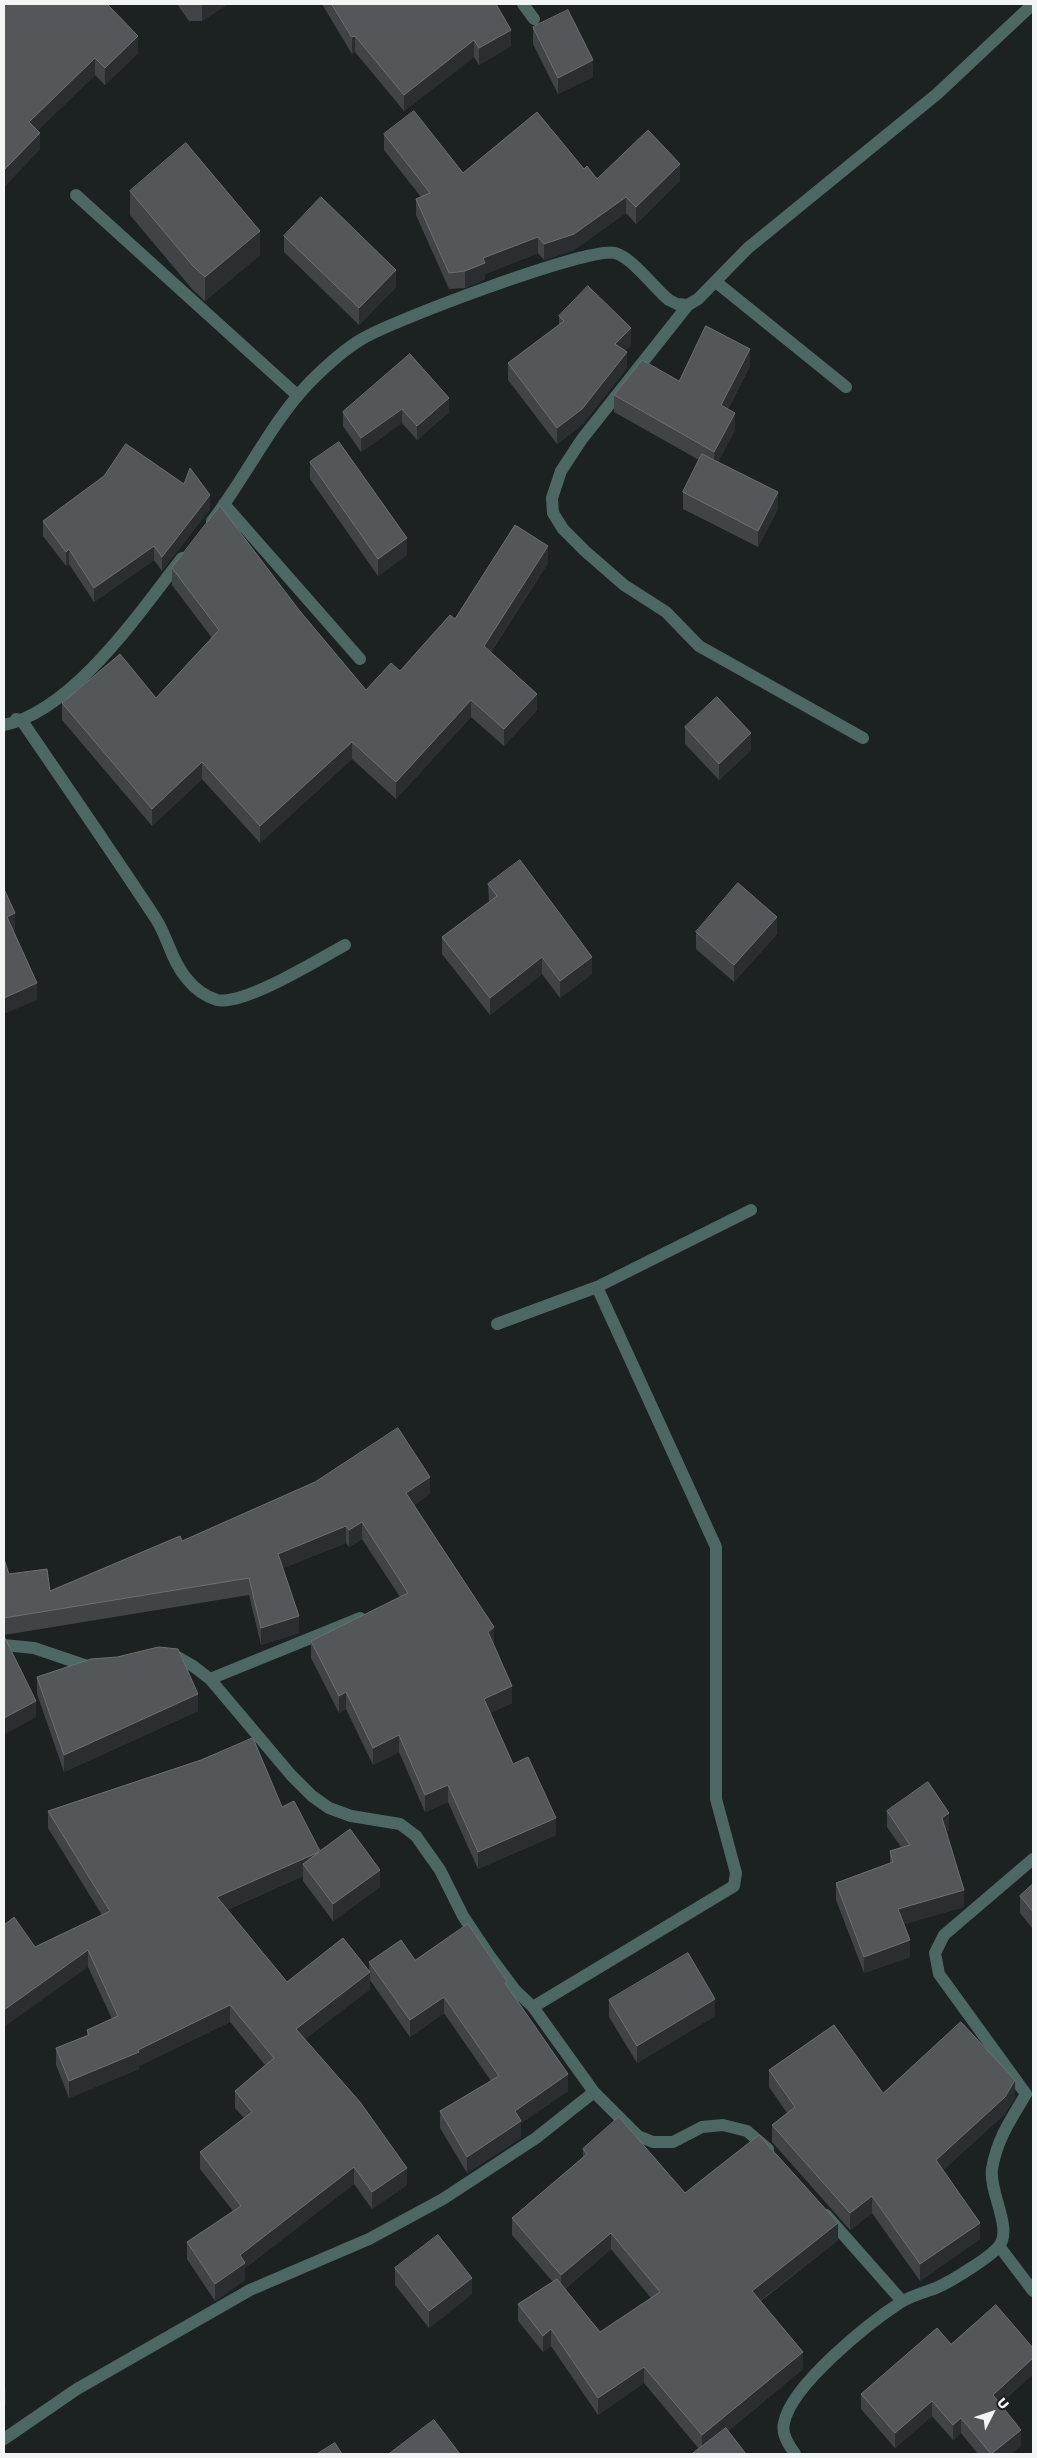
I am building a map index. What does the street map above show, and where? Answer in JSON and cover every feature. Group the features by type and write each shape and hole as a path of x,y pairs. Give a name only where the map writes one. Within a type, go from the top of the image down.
{"street":[{"path":"523,4 534,19"},
{"path":"863,738 699,646 666,612 624,585 584,551 563,529 553,513 552,498 560,471 582,439 688,305 716,282 743,253 767,232 937,94 1033,4"},
{"path":"76,195 298,395"},
{"path":"201,534 224,504 298,395 340,354 386,326 422,311 596,253 617,253 626,259 669,300 677,304 688,305"},
{"path":"716,282 846,387"},
{"path":"224,504 360,659"},
{"path":"4,725 22,721 78,682 113,646 189,549"},
{"path":"4,716 22,721 164,931 174,960 186,978 201,993 219,1000 248,996 345,945"},
{"path":"497,1324 597,1287 751,1210"},
{"path":"533,2006 734,1886 736,1873 716,1799 716,1547 597,1287"},
{"path":"210,1679 372,1613"},
{"path":"4,1645 34,1648 93,1668 108,1668"},
{"path":"158,1657 174,1655 210,1679 292,1775 312,1796 329,1808 351,1816 400,1824 416,1836 440,1870 463,1916 488,1955 515,1990 533,2006 594,2092 638,2136 653,2142 673,2142 702,2127 724,2125 747,2131 775,2157"},
{"path":"795,2454 786,2440 783,2423 796,2396 839,2351 902,2301 939,2287 999,2246 1004,2236 1003,2220 995,2198 992,2170 1002,2132 1030,2092 939,1974 935,1953 944,1935 1033,1860"},
{"path":"4,2439 77,2390 250,2290 369,2239 443,2199 536,2138 594,2092"},
{"path":"820,2208 902,2301"},
{"path":"999,2246 1033,2291"}],"building":[{"path":"4,4 107,4 138,36 105,68 95,58 29,122 40,133 4,170"},
{"path":"332,4 496,4 511,30 479,48 474,40 404,95 355,36 352,37"},
{"path":"568,10 593,60 558,78 533,27"},
{"path":"414,111 463,173 537,112 584,169 587,166 597,179 648,130 680,164 636,207 626,197 574,234 544,244 538,237 483,258 485,263 465,271 449,273 416,199 430,193 384,134"},
{"path":"186,143 260,231 205,277 193,266 130,191"},
{"path":"321,197 396,270 359,308 284,236"},
{"path":"588,286 631,328 615,344 627,352 582,409 557,428 508,363 564,321 559,316"},
{"path":"706,326 750,349 721,405 735,413 714,452 614,395 642,360 679,381"},
{"path":"410,354 449,398 417,426 402,409 361,438 343,412"},
{"path":"339,442 407,538 378,559 310,462"},
{"path":"126,444 184,484 190,468 210,495 162,557 154,546 94,588 69,549 66,552 43,521 104,476"},
{"path":"702,454 778,492 758,531 683,492"},
{"path":"220,506 299,610 366,690 391,663 400,671 450,615 455,619 515,525 548,546 484,646 537,694 504,729 471,700 396,782 352,742 260,826 202,762 152,809 62,703 120,654 156,698 219,630 172,568"},
{"path":"717,697 751,733 719,764 685,727"},
{"path":"520,860 592,957 560,981 542,957 490,998 442,937 497,896 488,884"},
{"path":"738,883 777,917 734,965 696,932"},
{"path":"4,889 15,913 7,917 37,983 4,998"},
{"path":"398,1428 430,1477 406,1493 494,1627 488,1632 512,1686 484,1699 513,1764 528,1757 556,1818 478,1852 448,1785 425,1795 399,1735 373,1748 346,1692 339,1696 311,1641 408,1593 362,1522 349,1530 346,1526 278,1554 299,1616 261,1628 249,1578 4,1618 4,1559 9,1574 47,1569 50,1591 180,1536 182,1541 315,1482"},
{"path":"4,1636 36,1701 4,1718"},
{"path":"159,1647 178,1649 198,1694 64,1755 37,1677 91,1659 117,1657"},
{"path":"253,1738 282,1807 294,1801 320,1851 350,1829 380,1870 333,1904 303,1864 319,1852 217,1897 287,1982 343,1938 370,1972 296,2029 360,2102 407,2168 372,2192 354,2167 240,2255 245,2263 215,2284 187,2242 241,2206 200,2152 252,2112 235,2091 274,2058 230,2005 138,2050 139,2052 69,2081 56,2048 89,2035 87,2030 118,2016 88,1950 4,2010 4,1925 14,1917 35,1947 110,1911 48,1811 201,1760"},
{"path":"928,1782 949,1813 942,1818 964,1890 898,1909 910,1940 864,1957 836,1883 893,1862 890,1851 910,1845 887,1811"},
{"path":"1033,1884 1033,1912 1020,1896"},
{"path":"468,1924 507,1981 505,1983 568,2074 515,2111 521,2121 467,2157 440,2111 499,2076 444,1997 410,2020 369,1962 401,1940 415,1960"},
{"path":"688,1953 715,1999 637,2046 609,2000"},
{"path":"961,2022 1015,2080 1005,2097 936,2160 980,2223 920,2264 872,2196 850,2213 772,2125 795,2107 769,2070 834,2025 883,2093"},
{"path":"619,2117 685,2193 759,2135 838,2223 752,2291 803,2352 702,2435 644,2367 598,2398 551,2329 543,2336 518,2304 557,2279 600,2332 660,2292 611,2233 561,2275 512,2218 587,2154 583,2149"},
{"path":"438,2235 472,2278 429,2311 395,2268"},
{"path":"996,2305 1033,2348 1033,2358 993,2395 1021,2430 991,2454 961,2418 953,2425 932,2401 895,2433 861,2394 937,2328 951,2344"},
{"path":"434,2420 460,2454 389,2454"},
{"path":"726,2428 746,2454 692,2454"},
{"path":"335,2443 342,2454 317,2454"}]}
